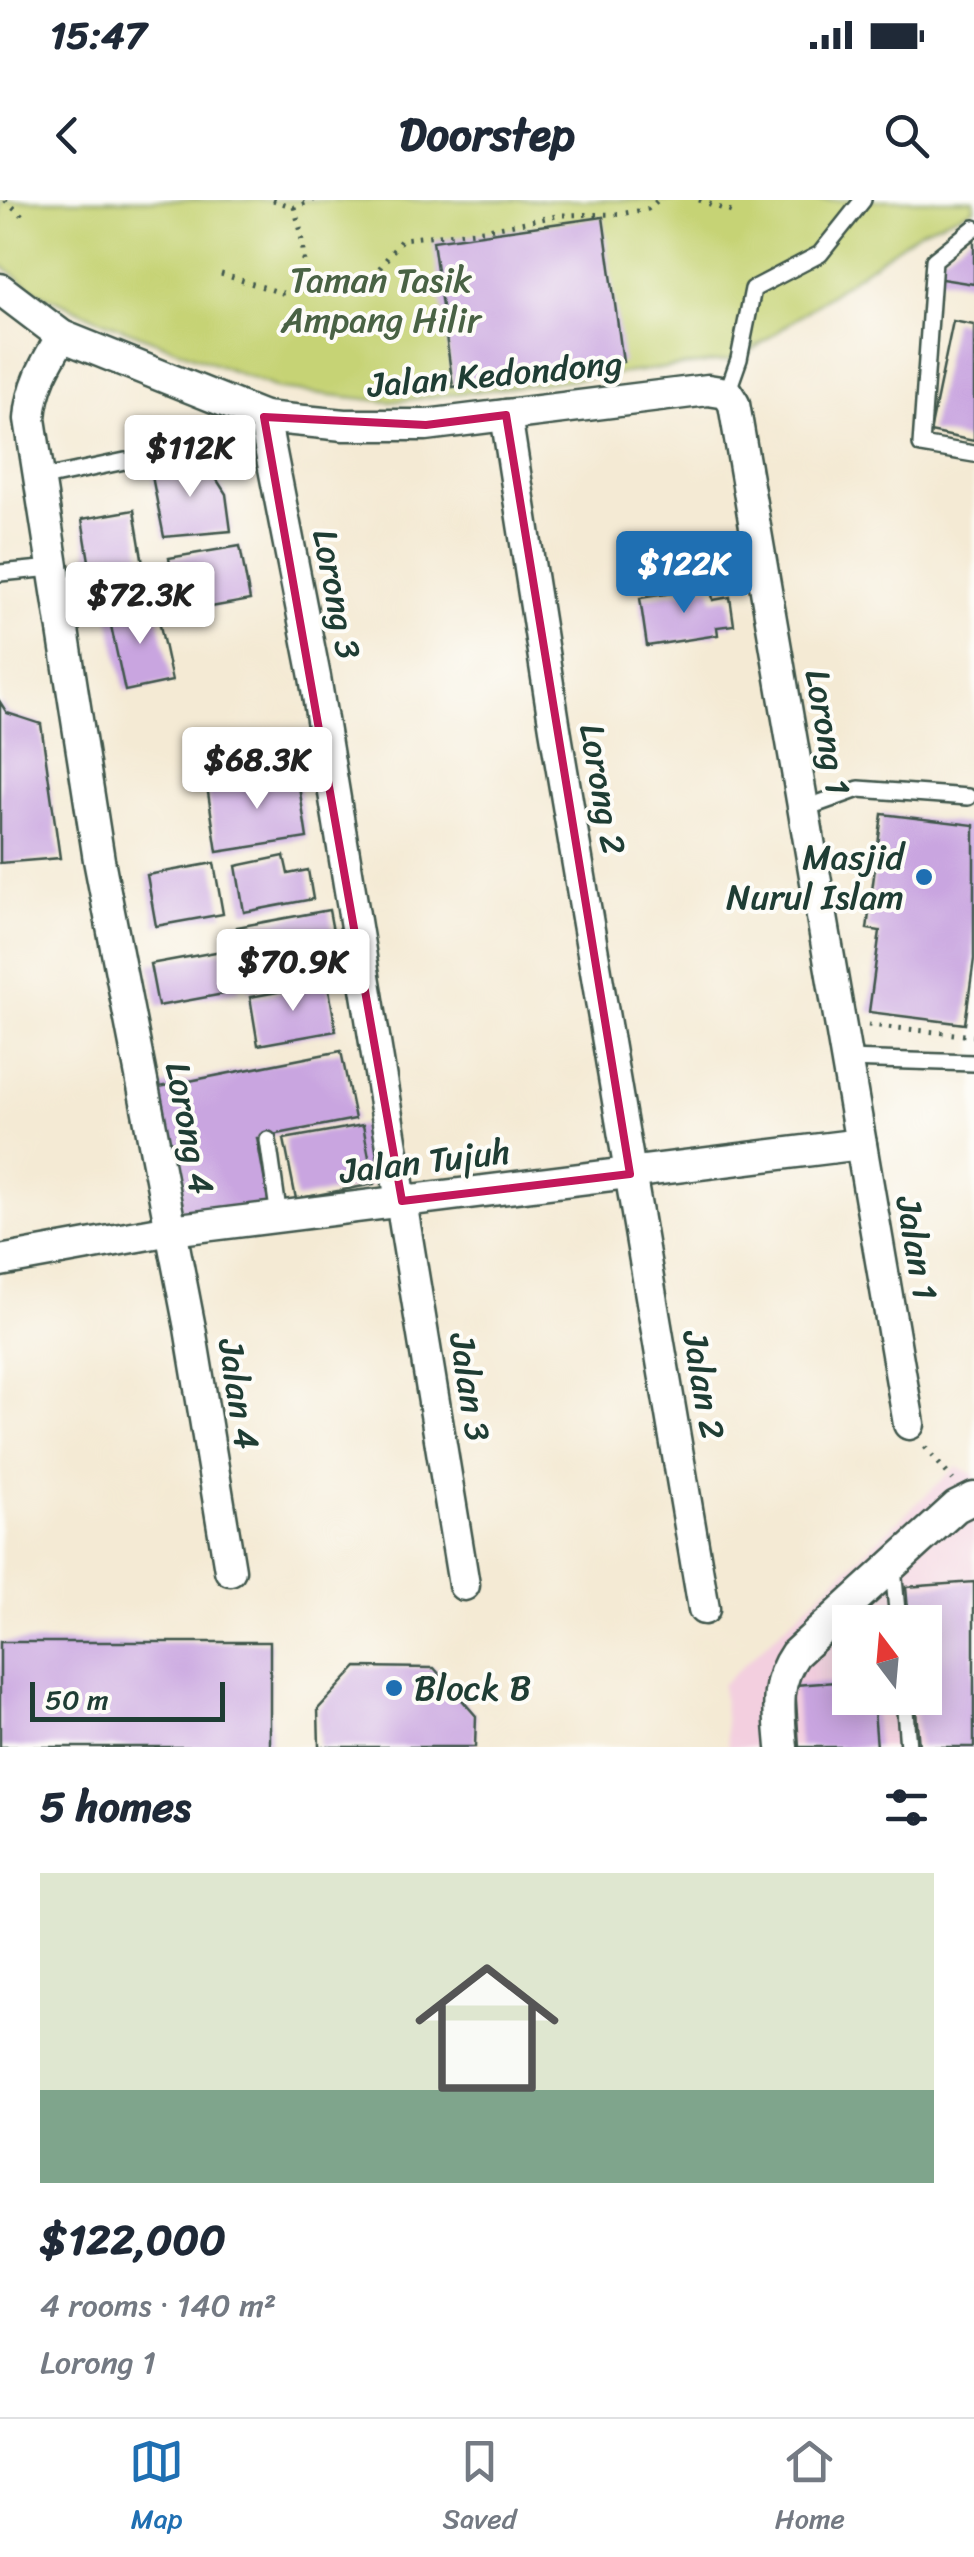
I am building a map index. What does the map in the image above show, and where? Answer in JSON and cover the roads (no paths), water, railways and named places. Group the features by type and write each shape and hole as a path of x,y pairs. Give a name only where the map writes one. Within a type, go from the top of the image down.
{"street":[{"name":"Jalan Kedondong","path":"0,290 62,336 264,417 344,425 426,424 708,390 727,393"},
{"name":"Lorong 4","path":"62,336 32,396 30,419 98,860 171,1230"},
{"name":"Lorong 1","path":"727,393 734,404 861,1144"},
{"name":"Lorong 2","path":"506,415 630,1174"},
{"name":"Lorong 3","path":"264,417 315,678 402,1201"},
{"name":"Jalan Tujuh","path":"0,1261 171,1230 861,1144"},
{"name":"Jalan 1","path":"861,1144 909,1424"},
{"name":"Jalan 2","path":"630,1174 704,1608"},
{"name":"Jalan 3","path":"402,1201 464,1585"},
{"name":"Jalan 4","path":"171,1230 230,1570"},
{"path":"782,1747 782,1672 795,1654 956,1507 974,1498"}],"lane":[{"path":"727,393 739,358 752,289 820,254 863,200"},
{"path":"974,228 934,260 921,445 974,454"},
{"path":"39,479 125,461"},
{"path":"677,578 761,566"},
{"path":"0,573 52,568"},
{"path":"804,809 859,789 968,797"},
{"path":"846,1059 974,1063"},
{"path":"268,1140 278,1217"},
{"path":"893,1563 897,1605"},
{"path":"905,1715 908,1747"}],"place":[{"name":"Masjid Nurul Islam","path":"924,877"},
{"name":"Block B","path":"394,1688"}],"park label":[{"name":"Taman Tasik Ampang Hilir","path":"381,300"}]}
